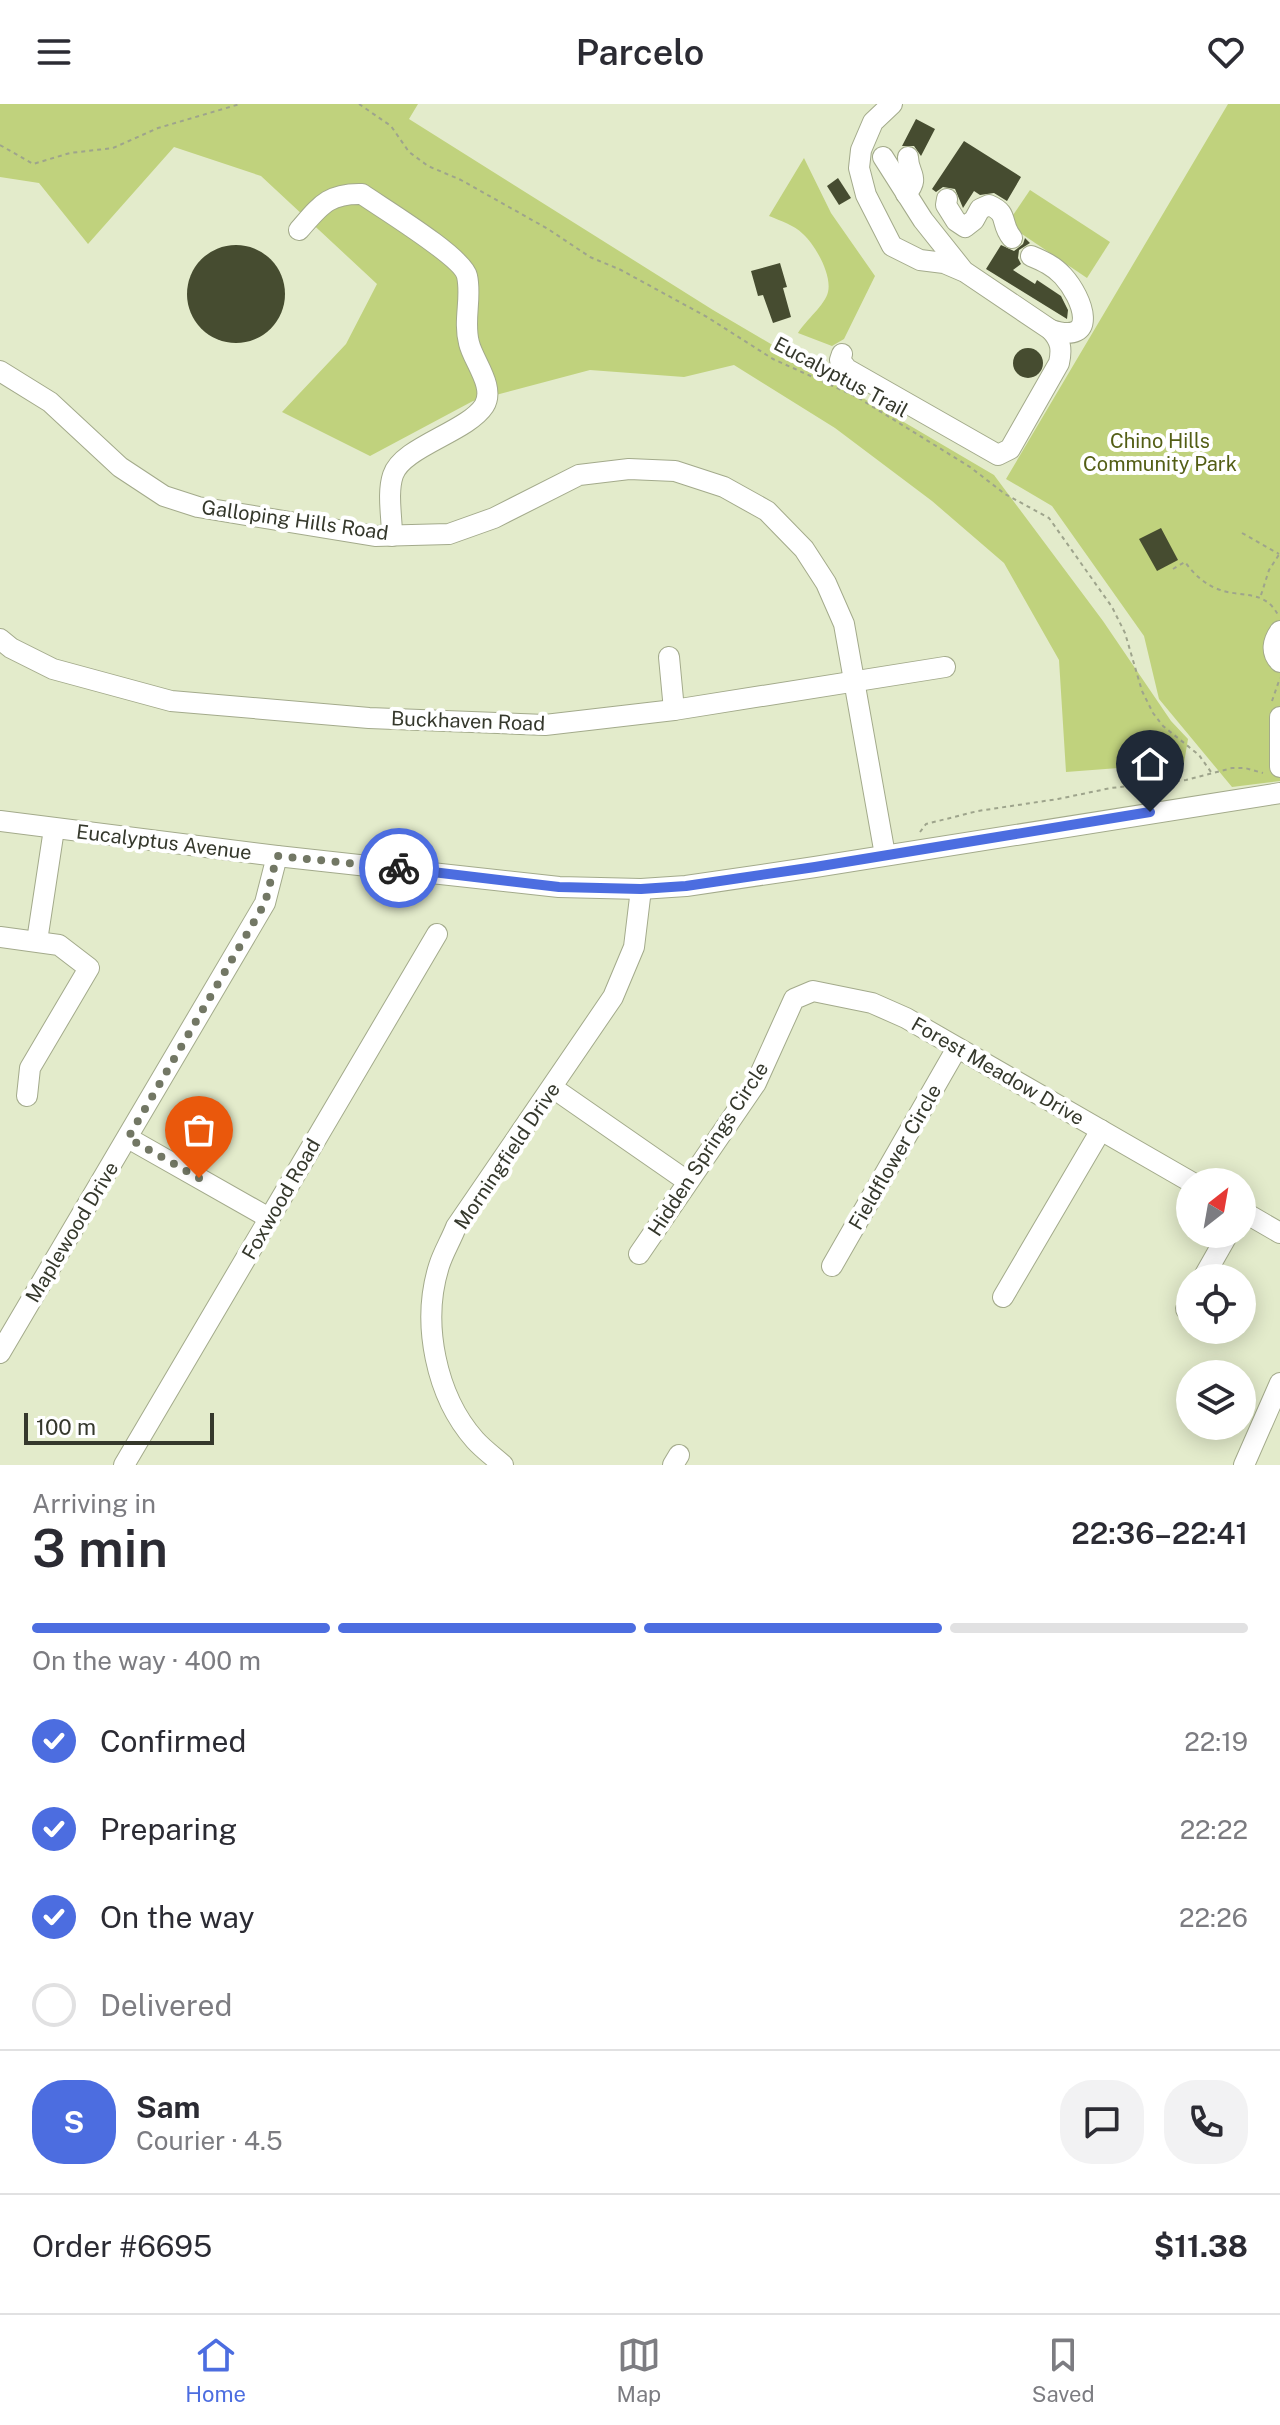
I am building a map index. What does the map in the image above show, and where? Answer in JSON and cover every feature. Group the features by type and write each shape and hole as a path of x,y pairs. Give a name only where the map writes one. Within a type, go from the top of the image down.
{"street":[{"path":"892,104 873,122 861,150 859,168 866,195 892,246 920,260 944,263 965,272 1051,330 1062,349 1059,363"},
{"path":"883,157 906,194 965,272"},
{"path":"906,194 914,181 908,157"},
{"path":"299,230 325,200 362,194 452,256 467,271 469,343 487,389 487,402 477,415 404,460 394,471 391,484 392,536"},
{"path":"947,199 946,205 956,221 965,227"},
{"path":"965,272 958,253 965,227 974,220 980,209 989,205 1000,210 1004,215 1006,231 1012,238"},
{"path":"842,354 840,360 847,369 998,455 1010,449 1084,321 1071,286 1054,268 1031,256"},
{"path":"1051,330 1069,333 1080,328"},
{"name":"Galloping Hills Road","path":"3,379 50,402 120,467 164,496 198,507 375,536 449,534 494,518 579,475 629,469 675,471 724,487 767,511 804,549 826,583 844,624 885,855"},
{"path":"1276,624 1273,651 1279,670"},
{"name":"Buckhaven Road","path":"0,639 11,648 53,669 171,701 369,718 545,725 674,710 945,667"},
{"path":"669,657 674,710"},
{"path":"1274,770 1280,717"},
{"name":"Eucalyptus Avenue","path":"0,821 559,887 641,889 686,886 1280,793"},
{"path":"37,941 54,829"},
{"name":"Maplewood Drive","path":"0,1353 265,903 277,856"},
{"name":"Morningfield Drive","path":"503,1465 474,1439 448,1398 435,1353 432,1299 439,1265 456,1227 613,997 629,964 641,889"},
{"name":"Foxwood Road","path":"124,1465 437,934"},
{"path":"0,937 59,945 89,968 30,1068 27,1096"},
{"name":"Forest Meadow Drive","path":"794,999 813,991 872,1003 906,1018 1176,1173"},
{"name":"Hidden Springs Circle","path":"639,1254 756,1083 794,999"},
{"name":"Fieldflower Circle","path":"832,1266 957,1048"},
{"path":"553,1088 687,1181"},
{"path":"1003,1297 1101,1130"},
{"path":"128,1138 269,1218"},
{"path":"1256,1219 1280,1233"},
{"path":"1244,1465 1280,1383"}],"path":[{"path":"0,145 33,164 70,153 113,148 158,128 240,104"},
{"name":"Eucalyptus Trail","path":"359,104 391,126 409,152 428,166 461,180 548,229 590,257 621,270 707,317 773,359 857,397 970,467 1005,494 1049,518 1112,607 1125,633 1142,691 1153,713 1163,726 1199,755 1211,772"},
{"path":"1242,533 1280,554 1269,570 1261,596"},
{"path":"1173,569 1185,562 1203,581 1215,588 1269,600 1279,614 1276,624"},
{"path":"920,849 919,833 923,826 936,821 1111,788 1186,780 1211,772 1245,768 1274,770"}],"green space":[{"path":"0,104 418,104 409,119 713,310 994,475 1103,621 1171,721 1188,739 1184,763 1066,772 1059,660 1004,563 932,501 835,428 734,365 684,377 590,370 473,401 370,456 282,412 346,344 377,284 261,176 174,147 88,244 39,183 0,177"},
{"name":"Chino Hills Community Park","path":"1228,104 1280,104 1280,781 1232,787 1159,699 1144,636 1052,506 1006,479"},
{"path":"804,158 831,213 875,276 844,339 832,346 798,333 828,292 828,277 822,261 799,231 769,216"},
{"path":"1030,190 1110,242 1087,278 1007,224"}],"building":[{"path":"916,119 935,129 921,156 914,146 902,146"},
{"path":"964,141 1021,177 1007,201 994,193 980,195 974,191 963,208 955,189 943,187 936,192 932,189"},
{"path":"838,178 851,198 839,205 827,186"},
{"path":"1025,238 1030,243 1019,250 1021,264 1013,270 1035,284 1037,280 1061,296 1068,310 1067,319 986,269 1001,245 1014,251"},
{"path":"226,245 246,245 271,259 282,275 285,294 282,313 271,329 246,343 226,343 209,335 195,321 187,304 187,284 195,267 209,253"},
{"path":"780,263 791,317 773,323 763,295 758,296 751,271"},
{"path":"1028,348 1039,352 1043,363 1039,374 1028,378 1017,374 1013,363 1017,352"},
{"path":"1161,528 1178,560 1157,571 1139,539"}],"way so far":[{"path":"199,1178 128,1138 265,903 277,856 399,868"}],"route":[{"path":"399,868 559,887 641,889 686,886 1150,812"}]}
